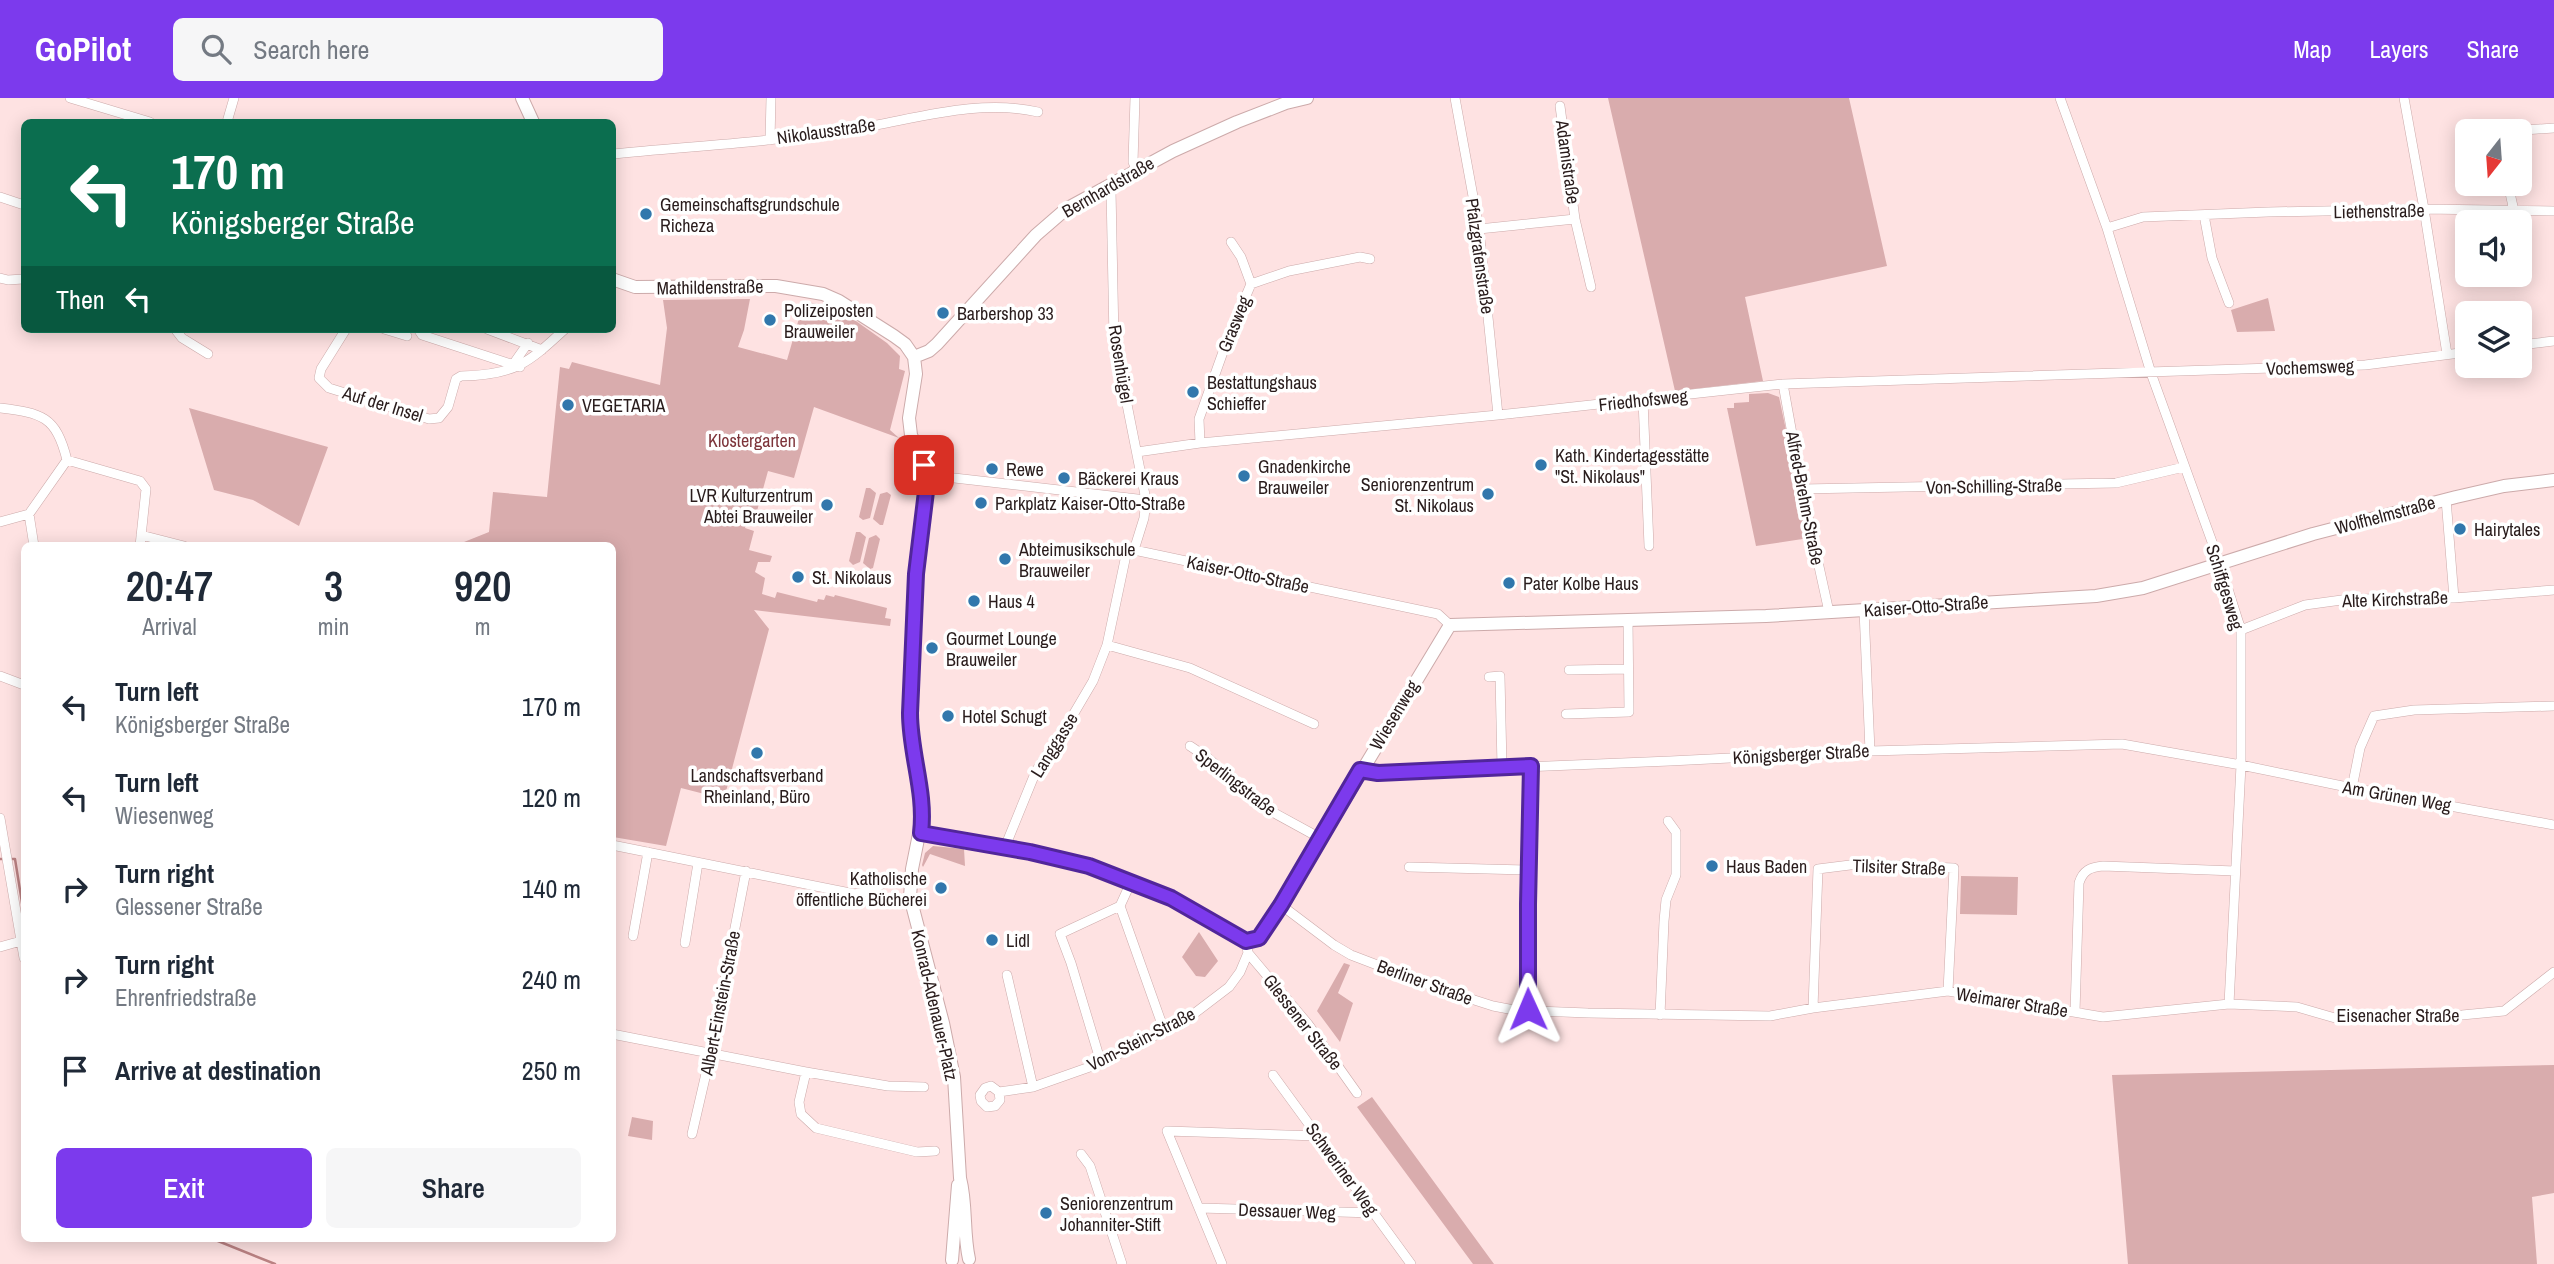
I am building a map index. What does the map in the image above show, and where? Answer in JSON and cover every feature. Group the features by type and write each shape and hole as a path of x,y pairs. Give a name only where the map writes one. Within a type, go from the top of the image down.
{"street":[{"path":"70,98 140,119"},
{"path":"228,119 234,98"},
{"path":"522,98 532,119"},
{"path":"770,140 771,98"},
{"path":"1135,98 1133,162 1136,169"},
{"name":"Bernhardstraße","path":"914,357 929,351 937,344 1036,234 1066,209 1136,169 1237,122 1307,98"},
{"name":"Pfalzgrafenstraße","path":"1455,98 1479,229 1498,415"},
{"path":"2060,98 2106,228"},
{"path":"2404,98 2447,354"},
{"name":"Adamistraße","path":"1560,106 1575,219 1591,287"},
{"name":"Nikolausstraße","path":"616,154 770,140 854,129 954,109 978,107 1038,112"},
{"path":"2532,130 2554,128"},
{"name":"Rosenhügel","path":"1108,185 1111,190 1114,339 1146,500"},
{"path":"0,197 21,204"},
{"name":"Liethenstraße","path":"2106,228 2143,217 2469,210"},
{"name":"Liethenstraße","path":"2532,211 2554,211"},
{"path":"2204,215 2213,258 2229,303"},
{"name":"Adamistraße","path":"1479,229 1575,219"},
{"name":"Schiffgesweg","path":"2106,228 2151,373 2241,630 2241,765 2229,1004"},
{"path":"1231,242 1241,257 1251,284"},
{"name":"Grasweg","path":"1200,443 1199,419 1251,284 1289,271 1360,257 1370,260"},
{"path":"0,278 21,278"},
{"name":"Mathildenstraße","path":"616,282 635,287 776,286 823,294 839,301 894,336 905,344 914,357"},
{"path":"178,333 208,354"},
{"name":"Auf der Insel","path":"344,333 321,369 319,378 329,388 429,419 439,418 444,412 456,379 461,376 508,372 560,333"},
{"path":"397,333 407,336"},
{"path":"421,333 517,365 528,343"},
{"path":"499,333 542,349"},
{"path":"2532,344 2554,341"},
{"name":"Vochemsweg","path":"2151,373 2365,365 2455,353"},
{"path":"914,357 916,374 909,418 911,435 928,475 1146,500 1134,550"},
{"name":"Friedhofsweg","path":"1137,452 1200,443 1498,415 1783,384 2151,373"},
{"name":"Alfred-Brehm-Straße","path":"1783,384 1802,489 1829,612"},
{"path":"1643,400 1649,546"},
{"path":"0,408 40,415 60,434 67,460"},
{"path":"0,522 29,514 67,460"},
{"path":"67,460 140,481 146,489 140,542"},
{"name":"Von-Schilling-Straße","path":"1802,489 2116,483 2184,467"},
{"name":"Konrad-Adenauer-Platz","path":"928,475 916,574 910,713 923,803 921,833 911,883 911,906 943,1023 954,1077 960,1178 964,1194 965,1243 972,1262"},
{"name":"Wolfhelmstraße","path":"2220,564 2313,534 2446,499 2504,486 2554,480"},
{"path":"2446,499 2454,598"},
{"path":"29,514 33,542"},
{"path":"141,535 168,542"},
{"name":"Kaiser-Otto-Straße","path":"1134,550 1438,614 1450,625 1726,618 2096,596 2143,588 2220,564"},
{"name":"Langgasse","path":"1005,847 1036,771 1086,692 1107,645 1126,555 1134,550"},
{"name":"Alte Kirchstraße","path":"2241,630 2305,605 2348,599 2454,598 2554,590"},
{"path":"1864,610 1870,751"},
{"path":"1566,714 1629,712 1628,619"},
{"name":"Wiesenweg","path":"1247,947 1259,938 1281,905 1360,770 1450,625"},
{"path":"1107,645 1190,668 1314,724"},
{"path":"1569,670 1628,668"},
{"path":"0,676 21,684"},
{"path":"1489,677 1500,676 1502,767"},
{"path":"2352,788 2360,748 2374,716 2414,710 2554,705"},
{"name":"Königsberger Straße","path":"1360,770 1378,773 1870,751 2122,744 2241,765"},
{"name":"Sperlingstraße","path":"1190,746 1208,758 1265,808 1320,838"},
{"name":"Am Grünen Weg","path":"2241,765 2554,825"},
{"path":"1528,1009 1531,766"},
{"path":"0,818 21,945"},
{"path":"1660,1015 1666,900 1676,875 1676,832 1668,821"},
{"name":"Glessener Straße","path":"921,833 1005,847 1089,866 1171,898 1247,947 1308,1024 1357,1093"},
{"path":"616,846 855,894 862,894 893,881 911,883"},
{"path":"633,936 648,852"},
{"path":"685,943 698,863"},
{"name":"Tilsiter Straße","path":"1813,1008 1818,869 1845,865 1954,868 1948,991"},
{"path":"1409,867 1528,870"},
{"path":"2075,1012 2079,883 2091,867 2235,872"},
{"name":"Albert-Einstein-Straße","path":"692,1134 711,1052 746,871"},
{"path":"1101,1063 1060,934 1120,906 1131,882"},
{"name":"Berliner Straße","path":"1281,905 1334,945 1389,971 1493,1006 1660,1015 1753,1016"},
{"path":"1120,906 1164,1030"},
{"path":"0,947 20,941"},
{"name":"Vom-Stein-Straße","path":"999,1092 1033,1087 1101,1063 1187,1019 1229,987 1240,972 1247,947"},
{"name":"Eisenacher Straße","path":"2229,1004 2297,1007 2335,1018 2462,1015 2504,1011 2554,972"},
{"path":"1007,975 1033,1087"},
{"name":"Weimarer Straße","path":"1753,1016 1770,1016 1948,991 2103,1017 2229,1004"},
{"path":"616,1035 888,1086 924,1087"},
{"path":"806,1072 799,1102 801,1114 816,1128 916,1152 934,1151"},
{"name":"Schweriner Weg","path":"1273,1075 1411,1264"},
{"path":"1222,1264 1167,1131 1318,1136"},
{"path":"1081,1154 1090,1166 1122,1264"},
{"name":"Konrad-Adenauer-Platz","path":"949,1262 960,1178"},
{"name":"Dessauer Weg","path":"1199,1208 1374,1213"},
{"path":"949,1262 963,1257 972,1262"}],"green space":[{"path":"1608,98 1849,98 1887,266 1745,297 1763,381 1675,391"},
{"path":"2268,298 2275,331 2237,332 2231,310"},
{"name":"Klostergarten","path":"750,299 738,347 787,360 804,301 839,309 887,343 900,356 899,369 905,371 890,430 899,438 814,407 794,478 768,471 757,511 750,510 745,528 754,531 749,550 772,556 770,562 758,562 755,572 765,578 762,594 775,598 777,592 817,602 818,599 824,600 826,595 835,595 887,608 885,618 891,619 890,626 754,610 769,629 724,799 681,788 666,846 616,838 616,542 464,542 489,532 493,492 547,497 560,367 569,369 572,362 660,385 667,328 663,300"},
{"path":"1768,393 1779,397 1809,538 1756,546 1727,408 1734,408 1734,403 1749,402 1749,394"},
{"path":"189,408 328,447 299,526 253,500 214,490"},
{"path":"866,488 876,493 870,518 863,520 859,517"},
{"path":"887,492 891,495 883,525 880,525 873,519 880,494"},
{"path":"856,532 866,537 860,562 853,565 849,561"},
{"path":"876,535 880,539 873,568 870,569 863,563 869,538"},
{"path":"933,846 964,849 965,866 930,854 923,867 925,853"},
{"path":"1961,876 2018,877 2017,915 1960,914"},
{"path":"1199,932 1218,961 1205,977 1196,976 1182,957"},
{"path":"1344,963 1350,965 1338,993 1353,1003 1340,1042 1317,1011"},
{"path":"2554,1065 2554,1193 2532,1197 2537,1264 2128,1264 2112,1075"},
{"path":"1372,1097 1494,1264 1473,1264 1357,1107"},
{"path":"632,1117 653,1121 652,1140 628,1136"}],"waterway":[{"path":"12,859 15,859 21,896"},
{"path":"220,1242 275,1264"}],"place":[{"name":"Gemeinschaftsgrundschule Richeza","path":"646,214"},
{"name":"Barbershop 33","path":"943,313"},
{"name":"Polizeiposten Brauweiler","path":"770,320"},
{"name":"Bestattungshaus Schieffer","path":"1193,392"},
{"name":"VEGETARIA","path":"568,405"},
{"name":"Kath. Kindertagesstätte \"St. Nikolaus\"","path":"1541,465"},
{"name":"Rewe","path":"992,469"},
{"name":"Gnadenkirche Brauweiler","path":"1244,476"},
{"name":"Bäckerei Kraus","path":"1064,478"},
{"name":"Seniorenzentrum St. Nikolaus","path":"1488,494"},
{"name":"Parkplatz Kaiser-Otto-Straße","path":"981,503"},
{"name":"LVR Kulturzentrum Abtei Brauweiler","path":"827,505"},
{"name":"Hairytales","path":"2460,529"},
{"name":"Abteimusikschule Brauweiler","path":"1005,559"},
{"name":"St. Nikolaus","path":"798,577"},
{"name":"Pater Kolbe Haus","path":"1509,583"},
{"name":"Haus 4","path":"974,601"},
{"name":"Gourmet Lounge Brauweiler","path":"932,648"},
{"name":"Hotel Schugt","path":"948,716"},
{"name":"Landschaftsverband Rheinland, Büro","path":"757,753"},
{"name":"Haus Baden","path":"1712,866"},
{"name":"Katholische öffentliche Bücherei","path":"941,888"},
{"name":"Lidl","path":"992,940"},
{"name":"Seniorenzentrum Johanniter-Stift","path":"1046,1213"}],"route":[{"path":"924,465 928,475 916,574 910,713 923,803 921,833 1005,847 1089,866 1171,898 1246,941 1259,938 1281,905 1360,770 1378,773 1531,766 1528,1009"}]}
